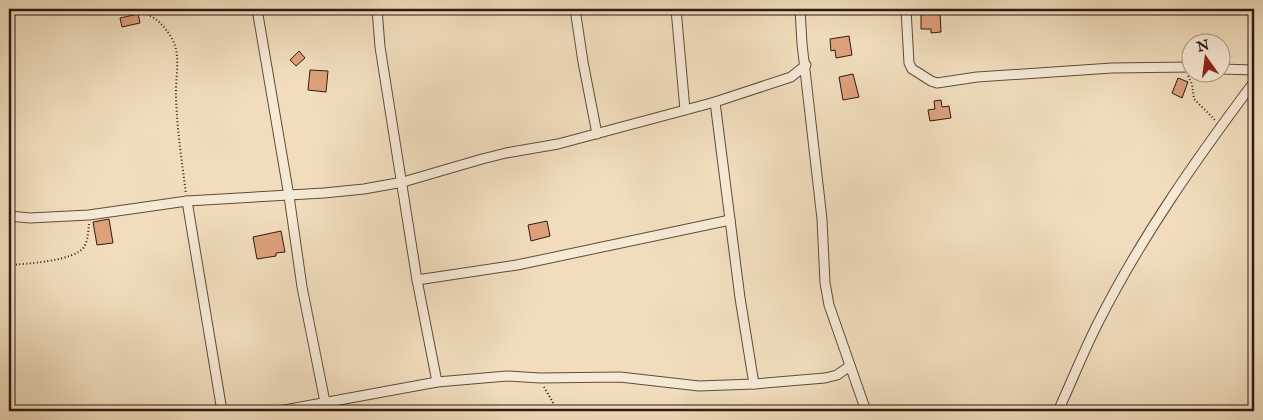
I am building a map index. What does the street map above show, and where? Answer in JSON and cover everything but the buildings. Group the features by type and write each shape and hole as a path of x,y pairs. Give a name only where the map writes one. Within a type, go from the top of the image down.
{"street":[{"path":"257,9 289,196 302,287 325,402"},
{"path":"377,9 380,47 403,182 417,280 437,382"},
{"path":"575,9 597,134"},
{"path":"676,9 685,110"},
{"path":"800,9 802,44 806,64 822,219 825,283 829,305 866,411"},
{"path":"906,9 909,62 912,69 937,83 977,77 1112,68 1180,67"},
{"path":"9,216 30,218 89,215 187,201 289,196 364,189 403,182 498,155 558,144 715,102 791,78 806,64"},
{"path":"1230,69 1254,70"},
{"path":"1058,411 1098,322 1122,278 1185,178 1254,82"},
{"path":"715,102 740,298 754,384"},
{"path":"187,201 222,411"},
{"path":"417,280 517,265 730,220"},
{"path":"279,411 437,382 507,376 540,378 620,377 699,386 825,378 837,375 850,366"}],"path":[{"path":"123,9 150,14 158,20 172,38 176,47 176,106 187,201"},
{"path":"1191,82 1196,102 1221,126"},
{"path":"9,265 33,264 79,252 84,248 87,240 89,215"},
{"path":"540,378 558,411"}]}
